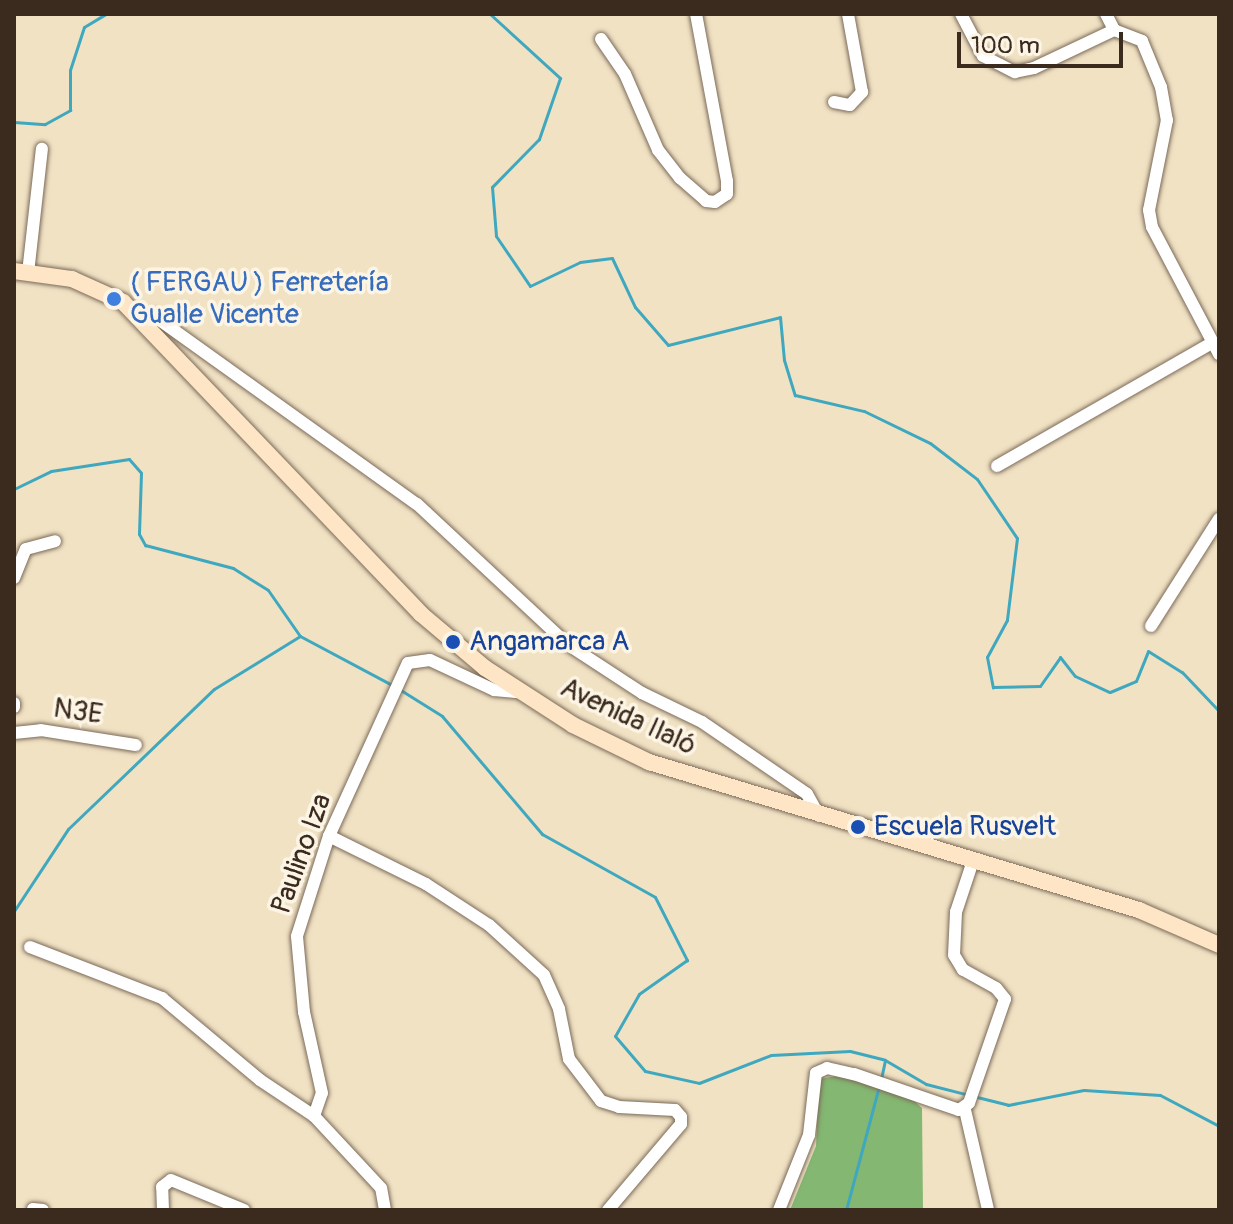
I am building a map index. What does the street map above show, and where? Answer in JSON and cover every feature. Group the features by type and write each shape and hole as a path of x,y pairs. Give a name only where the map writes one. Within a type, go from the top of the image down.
{"main road":[{"name":"Avenida Ilaló","path":"21,272 99,288 139,316 421,614 519,692 649,762 819,816 1139,910 1219,945"}],"street":[{"path":"601,39 625,74 658,150 680,178 706,201 715,202 727,194 727,181 696,14"},
{"path":"834,102 850,105 862,92 848,14"},
{"path":"961,14 983,56 1015,72 1034,68 1114,30"},
{"path":"997,466 1216,348 1152,227 1149,210 1167,120 1161,87 1142,41 1114,30 1106,14"},
{"path":"21,272 42,149"},
{"path":"139,316 154,316 417,504 567,644 729,739 807,794 819,816"},
{"path":"1151,626 1219,519"},
{"path":"14,578 26,549 55,541"},
{"name":"Paulino Iza","path":"314,1116 322,1093 304,1012 297,936 329,836 408,663 430,660 494,690 519,692"},
{"name":"N3E","path":"14,733 41,730 136,745"},
{"path":"329,836 426,884 489,925 544,975 559,1009 569,1059 601,1101 619,1107 675,1110 681,1117 681,1124 608,1210"},
{"path":"973,861 956,912 954,955 963,970 996,988 1005,999 967,1106 988,1210"},
{"path":"30,947 162,998 260,1080 314,1116 381,1188 385,1210"},
{"path":"779,1210 809,1135 816,1073 827,1068 967,1106"},
{"path":"163,1210 162,1187 171,1180 244,1210"}],"green space":[{"path":"855,1073 896,1085 922,1108 923,1210 790,1210 816,1146 819,1079"}],"waterway":[{"path":"14,122 45,124 70,110 70,70 84,27 106,14"},
{"path":"490,14 560,78 539,139 492,187 496,236 530,286 580,262 612,258 635,307 668,345 780,317 784,360 795,395 864,411 930,443 977,479 1017,538 1007,620 987,657 993,687 1040,686 1060,657 1075,676 1110,692 1136,681 1148,651 1182,672 1219,711"},
{"path":"14,489 51,471 129,459 141,473 139,534 145,545 233,568 268,590 300,636 392,685"},
{"path":"14,911 68,829 214,689 300,636"},
{"path":"399,689 442,716 542,834 655,897 687,960 639,994 615,1036 645,1071 699,1083 771,1055 850,1051 885,1060 926,1084 969,1095"},
{"path":"881,1079 885,1060"},
{"path":"846,1210 879,1086"},
{"path":"977,1097 1008,1105 1084,1090 1160,1095 1219,1126"}],"place":[{"name":"( FERGAU ) Ferretería Gualle Vicente","path":"114,299"},
{"name":"Angamarca A","path":"453,642"},
{"name":"Escuela Rusvelt","path":"858,827"}]}
